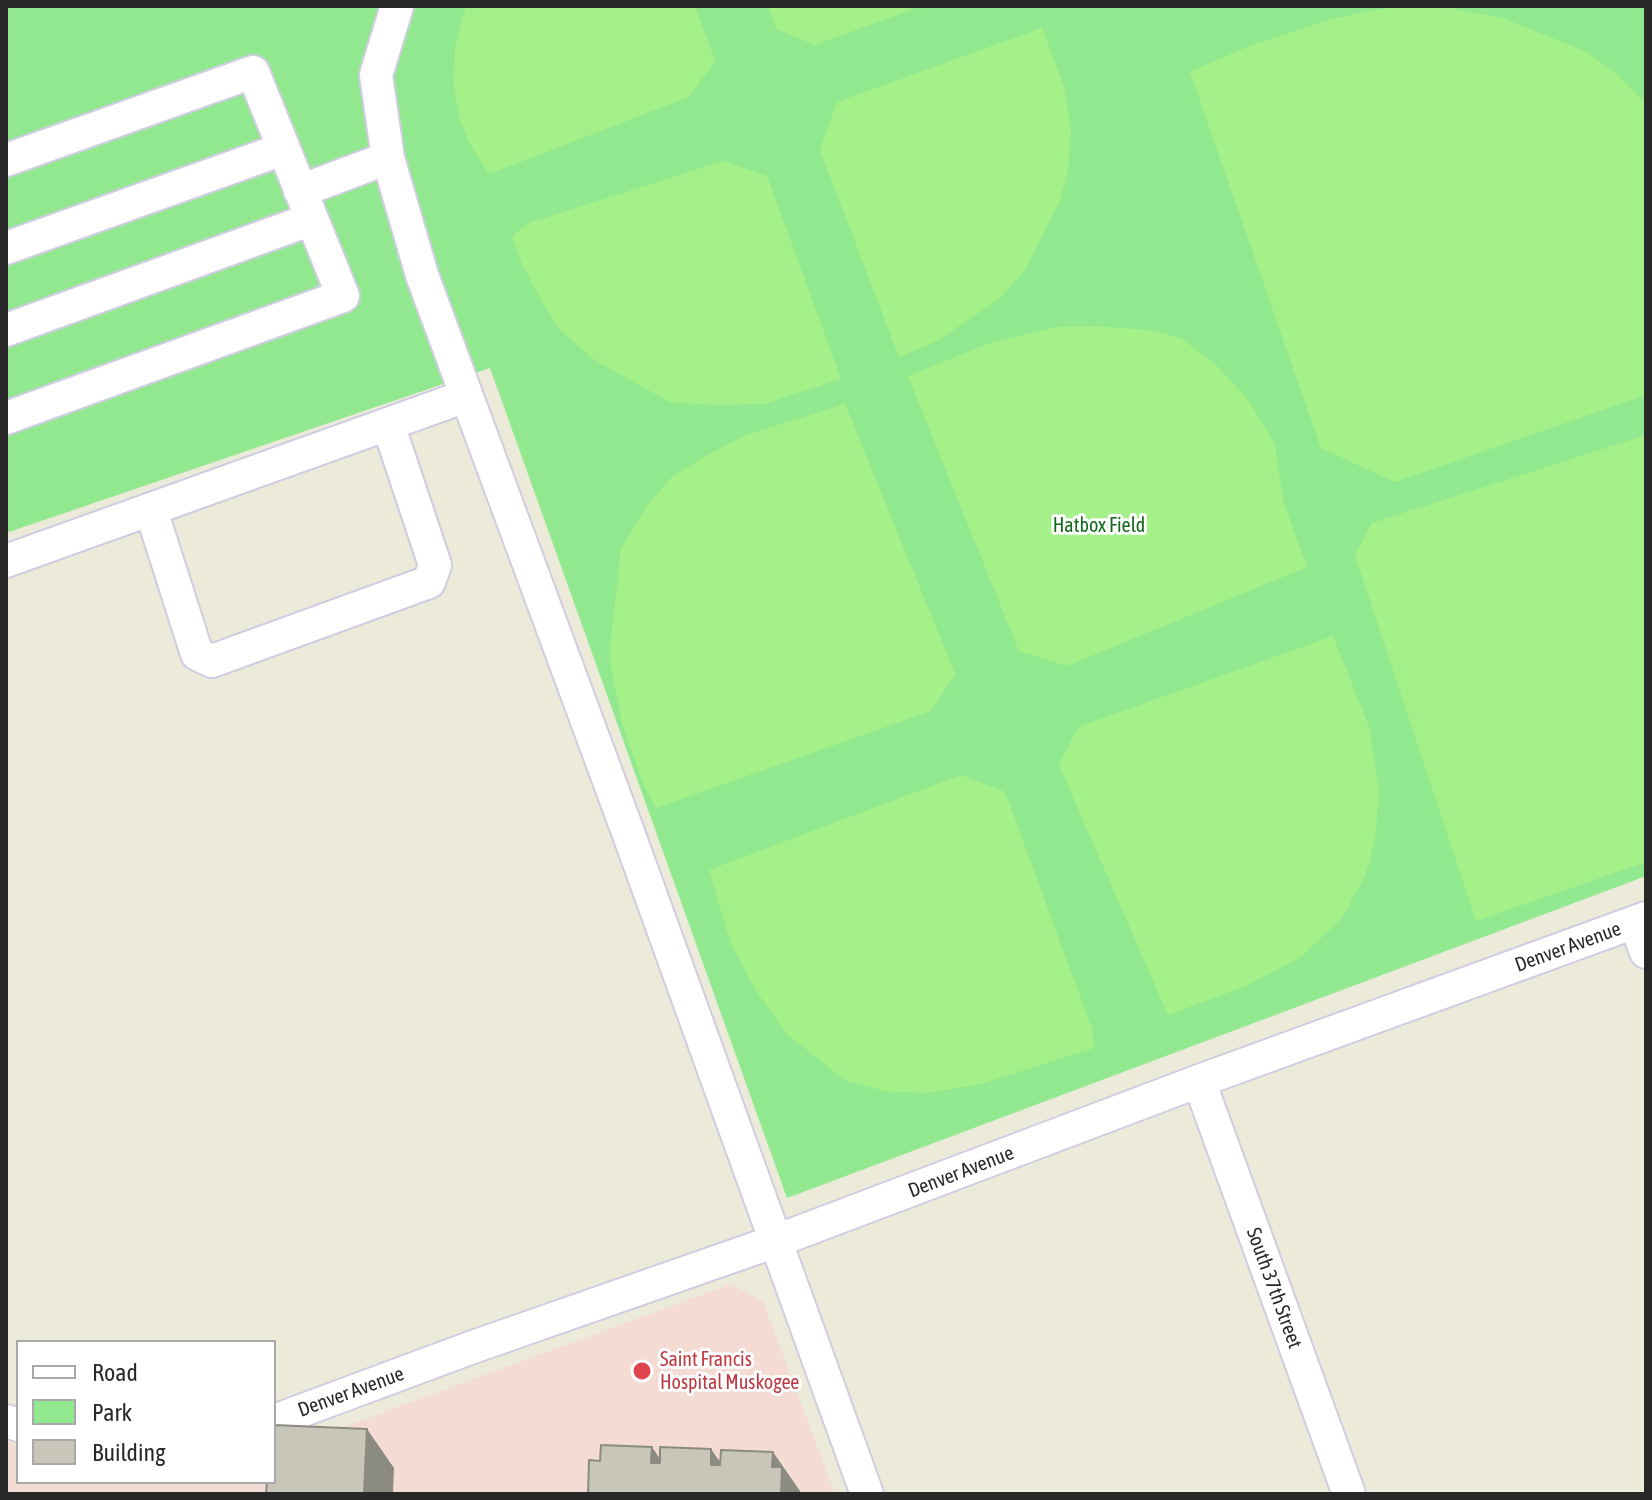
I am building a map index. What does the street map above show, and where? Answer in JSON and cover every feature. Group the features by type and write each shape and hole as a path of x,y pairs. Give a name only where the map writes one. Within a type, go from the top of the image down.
{"street":[{"path":"397,6 376,75 388,158 422,275 632,841 867,1494"},
{"path":"6,160 253,72 343,296 6,418"},
{"path":"6,248 283,149"},
{"path":"6,330 306,205 388,158"},
{"path":"6,561 466,396"},
{"path":"151,510 197,654 212,661 227,656 429,582 435,565 388,424"},
{"path":"1641,920 1646,952"},
{"name":"Denver Avenue","path":"276,1420 470,1348 776,1241 1199,1081 1641,920"},
{"name":"South 37th Street","path":"1199,1081 1349,1494"}],"shaded area":[{"name":"Saint Francis Hospital Muskogee","path":"731,1284 763,1301 835,1494 6,1494 6,1441 16,1447 16,1484 276,1484 292,1446"}],"green space":[{"name":"Hatbox Field","path":"6,6 1646,6 1646,876 787,1198 490,368 6,533"},
{"path":"466,6 695,6 715,61 689,97 489,174 469,142 459,117 454,85 455,48"},
{"path":"768,6 922,6 815,45 777,29"},
{"path":"1395,6 1445,7 1502,18 1585,51 1614,72 1646,103 1646,395 1395,482 1321,448 1190,72 1252,45 1332,19"},
{"path":"1042,28 1064,87 1071,130 1068,170 1060,200 1024,271 999,299 937,341 899,357 820,150 837,102"},
{"path":"723,161 767,176 841,379 764,404 670,402 596,361 560,330 542,302 521,262 512,236 529,223"},
{"path":"1096,326 1155,331 1182,339 1216,365 1246,397 1275,444 1283,501 1307,567 1067,666 1019,651 908,376 990,343 1057,327"},
{"path":"845,404 955,674 931,711 656,808 643,784 622,723 609,657 621,549 646,507 672,477 746,435"},
{"path":"1646,435 1646,862 1476,921 1355,555 1372,523"},
{"path":"1333,636 1369,727 1379,791 1375,839 1365,876 1342,918 1301,957 1246,986 1168,1015 1059,765 1078,727"},
{"path":"961,775 1005,792 1092,1029 1094,1048 981,1084 927,1093 885,1091 845,1080 787,1034 757,992 731,944 709,870"}],"building":[{"path":"276,1425 367,1429 364,1493 402,1494 266,1494 267,1484 276,1484"},
{"path":"601,1445 652,1447 651,1463 660,1463 660,1447 711,1449 711,1465 720,1465 721,1450 773,1452 772,1467 782,1467 781,1494 588,1494 589,1460 600,1461"}],"place":[{"name":"Saint Francis Hospital Muskogee","path":"642,1371"}]}
